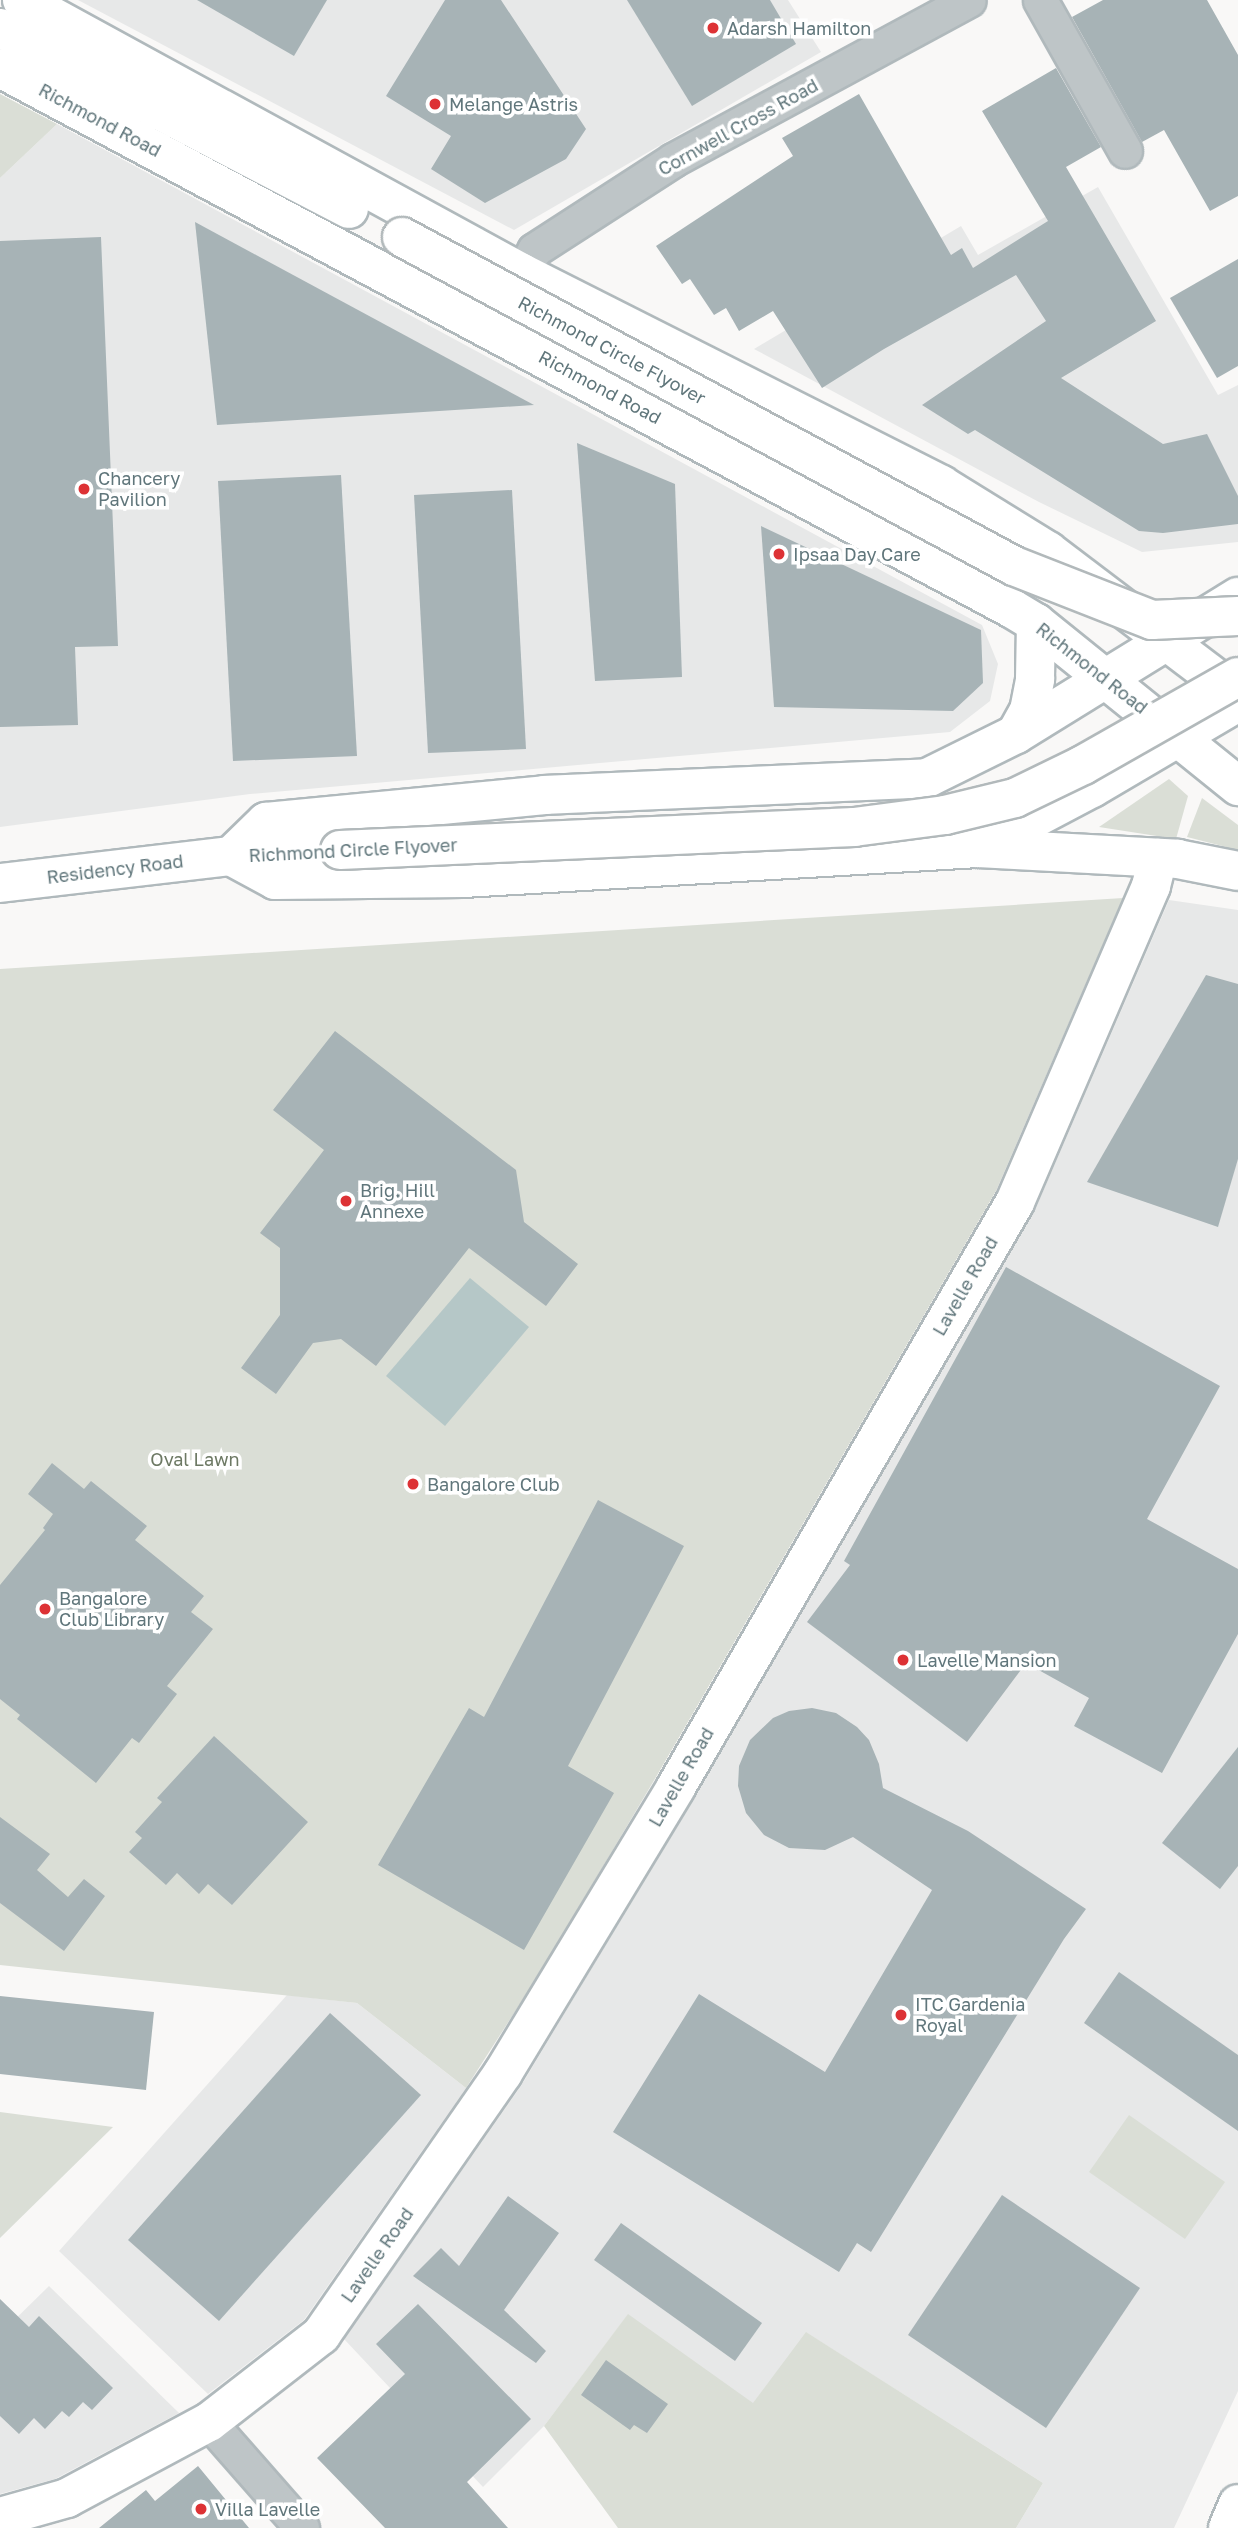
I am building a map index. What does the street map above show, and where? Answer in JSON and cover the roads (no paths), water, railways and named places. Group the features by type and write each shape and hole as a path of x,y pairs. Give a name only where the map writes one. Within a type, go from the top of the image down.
{"main road":[{"path":"18,7 522,273 941,485 1048,551 1238,695"},
{"name":"Richmond Circle Flyover","path":"18,7 402,237 1014,566 1152,620 1238,616"},
{"name":"Richmond Road","path":"0,68 1036,623 1238,786"},
{"path":"1238,597 1016,734 927,778 545,795 266,822 231,856 275,880 463,878 978,848 1178,859 1238,871"},
{"path":"1016,734 1029,711 1035,679 1036,623"},
{"name":"Richmond Circle Flyover","path":"231,856 854,827 945,815 1026,793 1083,765 1238,677"},
{"path":"978,848 1180,738 1238,702"},
{"name":"Residency Road","path":"0,883 231,856"},
{"name":"Lavelle Road","path":"0,2516 67,2498 209,2422 321,2335 503,2073 676,1787 1015,1202 1151,886 1158,858"},
{"path":"1228,2528 1238,2504"}],"street":[{"name":"Cornwell Cross Road","path":"522,273 534,250 673,160 969,0"},
{"path":"1040,0 1125,151"},
{"path":"209,2422 302,2528"}],"place":[{"name":"Adarsh Hamilton","path":"713,28"},
{"name":"Melange Astris","path":"435,104"},
{"name":"Chancery Pavilion","path":"84,489"},
{"name":"Ipsaa Day Care","path":"779,554"},
{"name":"Brig. Hill Annexe","path":"346,1201"},
{"name":"Bangalore Club","path":"413,1484"},
{"name":"Bangalore Club Library","path":"45,1609"},
{"name":"Lavelle Mansion","path":"903,1660"},
{"name":"ITC Gardenia Royal","path":"901,2015"},
{"name":"Villa Lavelle","path":"201,2509"}],"park label":[{"name":"Oval Lawn","path":"195,1459"}]}
